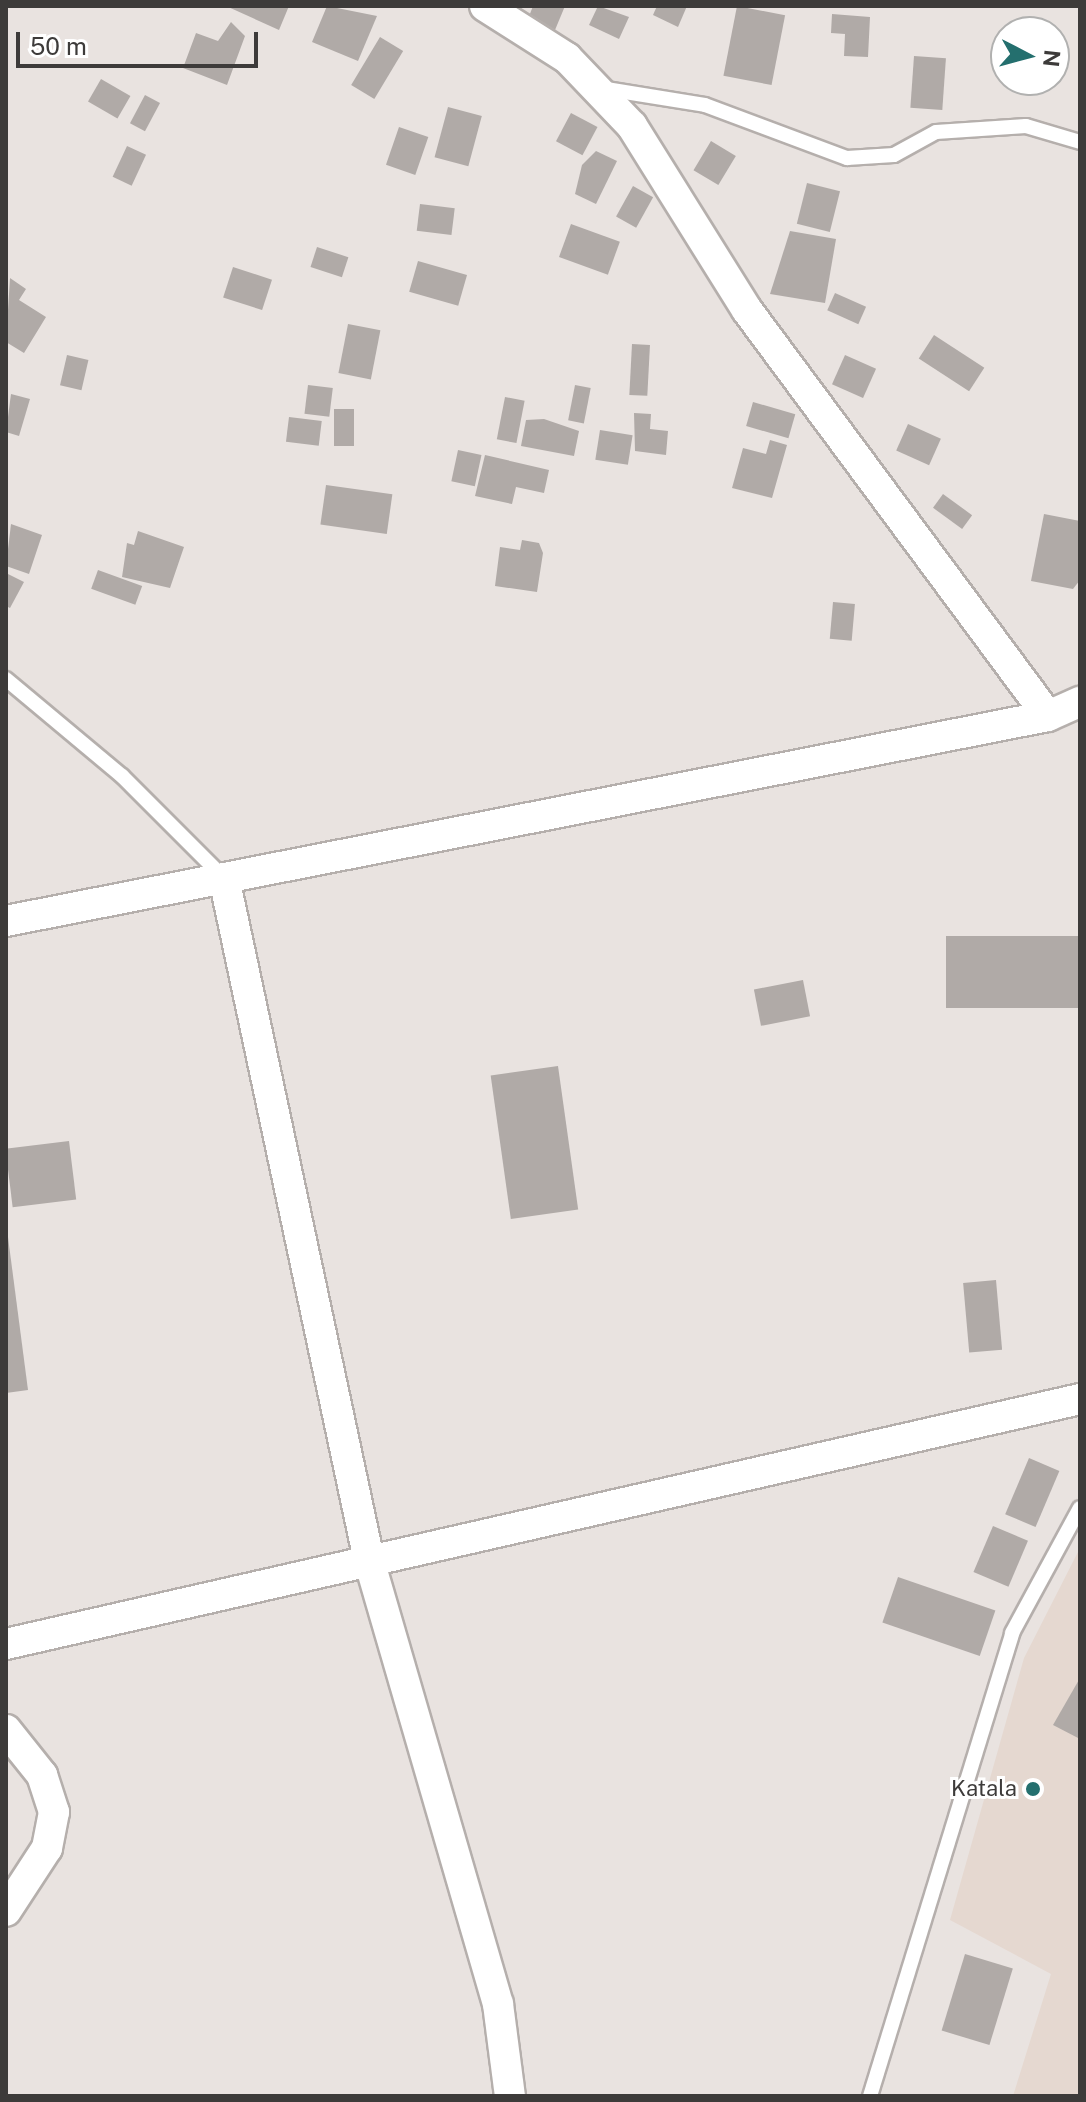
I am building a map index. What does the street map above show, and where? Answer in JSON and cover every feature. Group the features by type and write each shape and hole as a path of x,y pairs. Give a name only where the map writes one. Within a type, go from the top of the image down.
{"street":[{"path":"485,6 567,58 632,126 747,310 1048,716"},
{"path":"6,921 1048,716 1080,702"},
{"path":"224,878 369,1560 498,2004 510,2096"},
{"path":"6,1644 1080,1399"},
{"path":"6,1730 42,1775 54,1812 47,1848 6,1911"}],"lane":[{"path":"598,88 705,105 847,158 894,155 936,132 1026,126 1080,142"},
{"path":"6,679 169,818 224,878"},
{"path":"870,2096 1012,1633 1080,1508"}],"shaded area":[{"name":"Katala","path":"1080,1548 1080,2096 1013,2096 1051,1974 950,1920 1024,1658"}],"building":[{"path":"226,6 289,6 279,30"},
{"path":"327,6 377,16 358,61 312,42"},
{"path":"533,6 565,6 555,30 528,19"},
{"path":"598,6 629,17 619,39 589,25"},
{"path":"657,6 687,6 678,27 653,15"},
{"path":"737,6 785,15 772,85 723,76"},
{"path":"832,14 870,17 868,57 844,56 845,34 831,33"},
{"path":"231,22 245,36 227,85 183,68 196,33 218,41"},
{"path":"380,37 403,51 374,99 351,85"},
{"path":"914,56 946,58 942,110 910,108"},
{"path":"101,79 130,96 117,119 88,102"},
{"path":"145,95 160,103 145,131 130,123"},
{"path":"448,107 482,116 468,166 435,157"},
{"path":"571,113 597,127 582,155 556,141"},
{"path":"399,127 428,137 415,175 386,165"},
{"path":"711,141 736,156 718,185 693,170"},
{"path":"127,146 146,155 132,186 113,177"},
{"path":"596,151 617,161 596,204 575,194 582,165"},
{"path":"807,183 840,191 830,232 797,224"},
{"path":"633,186 653,197 636,228 616,217"},
{"path":"420,204 455,208 451,235 417,231"},
{"path":"571,224 620,242 608,275 559,257"},
{"path":"790,231 836,239 825,303 770,294"},
{"path":"317,247 348,257 342,277 311,267"},
{"path":"418,261 467,275 458,306 409,292"},
{"path":"233,267 272,280 262,310 223,297"},
{"path":"10,278 26,289 19,300 46,317 24,353 6,342"},
{"path":"835,293 866,307 858,324 827,310"},
{"path":"348,324 380,330 371,379 338,373"},
{"path":"934,335 984,368 969,391 919,358"},
{"path":"632,344 650,345 647,396 629,395"},
{"path":"67,355 88,360 81,390 60,385"},
{"path":"845,355 876,369 863,398 832,384"},
{"path":"308,385 333,388 329,417 304,414"},
{"path":"575,385 591,388 584,423 568,420"},
{"path":"11,394 30,399 19,436 6,432"},
{"path":"505,397 525,401 516,443 497,439"},
{"path":"753,402 795,414 788,438 746,426"},
{"path":"334,409 354,409 354,446 334,446"},
{"path":"634,413 651,414 650,429 668,431 666,455 635,451"},
{"path":"289,417 322,421 319,446 286,442"},
{"path":"544,419 579,431 574,456 521,446 526,420"},
{"path":"908,424 941,439 929,465 896,450"},
{"path":"600,430 633,435 628,465 595,460"},
{"path":"770,440 787,445 772,498 732,488 743,448 766,454"},
{"path":"458,450 481,455 475,486 451,481"},
{"path":"485,455 549,470 544,493 516,487 512,504 475,496"},
{"path":"326,485 392,494 387,534 320,525"},
{"path":"943,494 972,515 962,529 933,508"},
{"path":"1044,514 1080,521 1080,580 1073,589 1031,581"},
{"path":"11,524 42,535 29,574 6,566"},
{"path":"138,531 184,547 170,588 122,577 127,543 134,545"},
{"path":"522,540 539,543 543,553 537,592 495,586 500,547 520,550"},
{"path":"98,570 142,586 135,605 91,589"},
{"path":"6,573 24,582 10,608 6,606"},
{"path":"833,602 855,604 852,641 830,639"},
{"path":"946,936 1080,936 1080,1008 946,1008"},
{"path":"803,980 810,1016 761,1026 754,990"},
{"path":"558,1066 578,1210 511,1219 491,1075"},
{"path":"69,1141 76,1200 13,1207 6,1149"},
{"path":"6,1222 28,1390 6,1393"},
{"path":"996,1280 1002,1350 969,1353 963,1283"},
{"path":"1029,1458 1059,1471 1036,1527 1005,1514"},
{"path":"993,1526 1028,1541 1008,1587 973,1572"},
{"path":"898,1577 995,1611 980,1656 882,1622"},
{"path":"1080,1678 1080,1739 1053,1725"},
{"path":"965,1954 1013,1969 989,2045 942,2031"}],"place":[{"name":"Katala","path":"1033,1789"}]}
